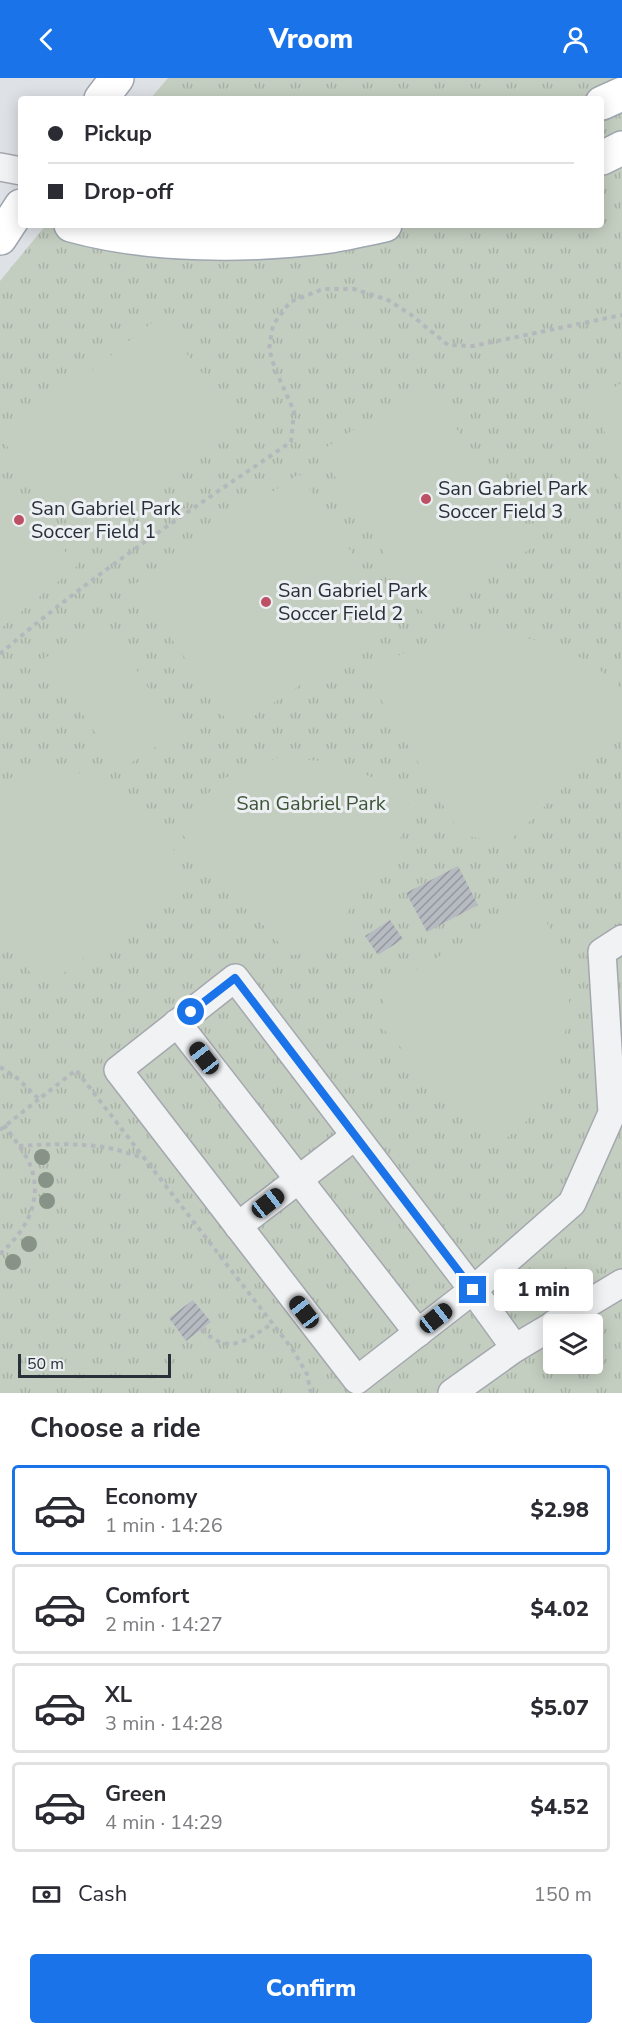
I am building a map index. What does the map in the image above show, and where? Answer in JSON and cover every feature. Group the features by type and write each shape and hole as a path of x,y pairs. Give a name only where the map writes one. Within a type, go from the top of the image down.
{"main road":[{"path":"103,96 117,78"},
{"path":"604,102 622,94"},
{"path":"604,157 622,148"},
{"path":"0,238 15,209"},
{"path":"86,228 145,239 234,244 330,236 370,228"}],"street":[{"path":"0,167 18,170"},
{"path":"515,1348 473,1290 235,978 118,1070 362,1387 418,1333 473,1290 572,1203 612,1113 602,951 622,939"},
{"path":"177,1023 418,1333"},
{"path":"238,1226 355,1136"},
{"path":"572,1314 622,1283"},
{"path":"453,1393 515,1348 543,1331"}],"path":[{"path":"0,654 37,621 165,528 291,442 294,411 275,369 269,348 273,325 290,302 323,289 354,289 388,300 410,314 448,345 472,346 622,315"},
{"path":"0,1067 17,1078 39,1099"},
{"path":"0,1130 76,1070 273,1323 301,1362 307,1374 311,1393"},
{"path":"0,1254 25,1227 32,1208 34,1189 32,1170 4,1125"},
{"path":"19,1146 77,1145 105,1148 144,1158"},
{"path":"202,1329 220,1344 228,1344 258,1334 273,1323"}],"green space":[{"name":"San Gabriel Park","path":"168,78 622,78 622,1393 0,1393 0,281 44,228 604,228 604,96 153,96"},
{"path":"158,318 238,417 82,540 3,441"},
{"name":"San Gabriel Park Soccer Field 3","path":"427,383 533,547 425,616 319,452"},
{"path":"622,383 622,486 594,399"},
{"name":"San Gabriel Park Soccer Field 1","path":"0,473 77,566 0,629"},
{"name":"San Gabriel Park Soccer Field 2","path":"299,474 397,620 233,730 135,584"},
{"path":"103,620 178,732 120,770 45,658"},
{"path":"490,632 546,642 565,649 607,675 622,689 622,729 508,843 461,835 367,676 397,656 431,641"},
{"path":"277,758 338,762 384,783 418,813 318,953 290,955 181,833 190,812 222,779"},
{"path":"36,769 88,774 143,803 167,830 184,879 60,976 30,972 0,931 0,782"},
{"path":"531,902 548,925 571,1008 550,1093 524,1124 494,1148 378,1023 386,988"}],"building":[{"path":"458,866 478,905 427,932 406,893"},
{"path":"390,920 403,939 378,955 365,936"},
{"path":"193,1300 211,1322 186,1341 169,1318"}],"place":[{"name":"San Gabriel Park Soccer Field 3","path":"426,499"},
{"name":"San Gabriel Park Soccer Field 1","path":"19,520"},
{"name":"San Gabriel Park Soccer Field 2","path":"266,602"}],"route":[{"path":"191,1012 235,978 473,1290"}]}
